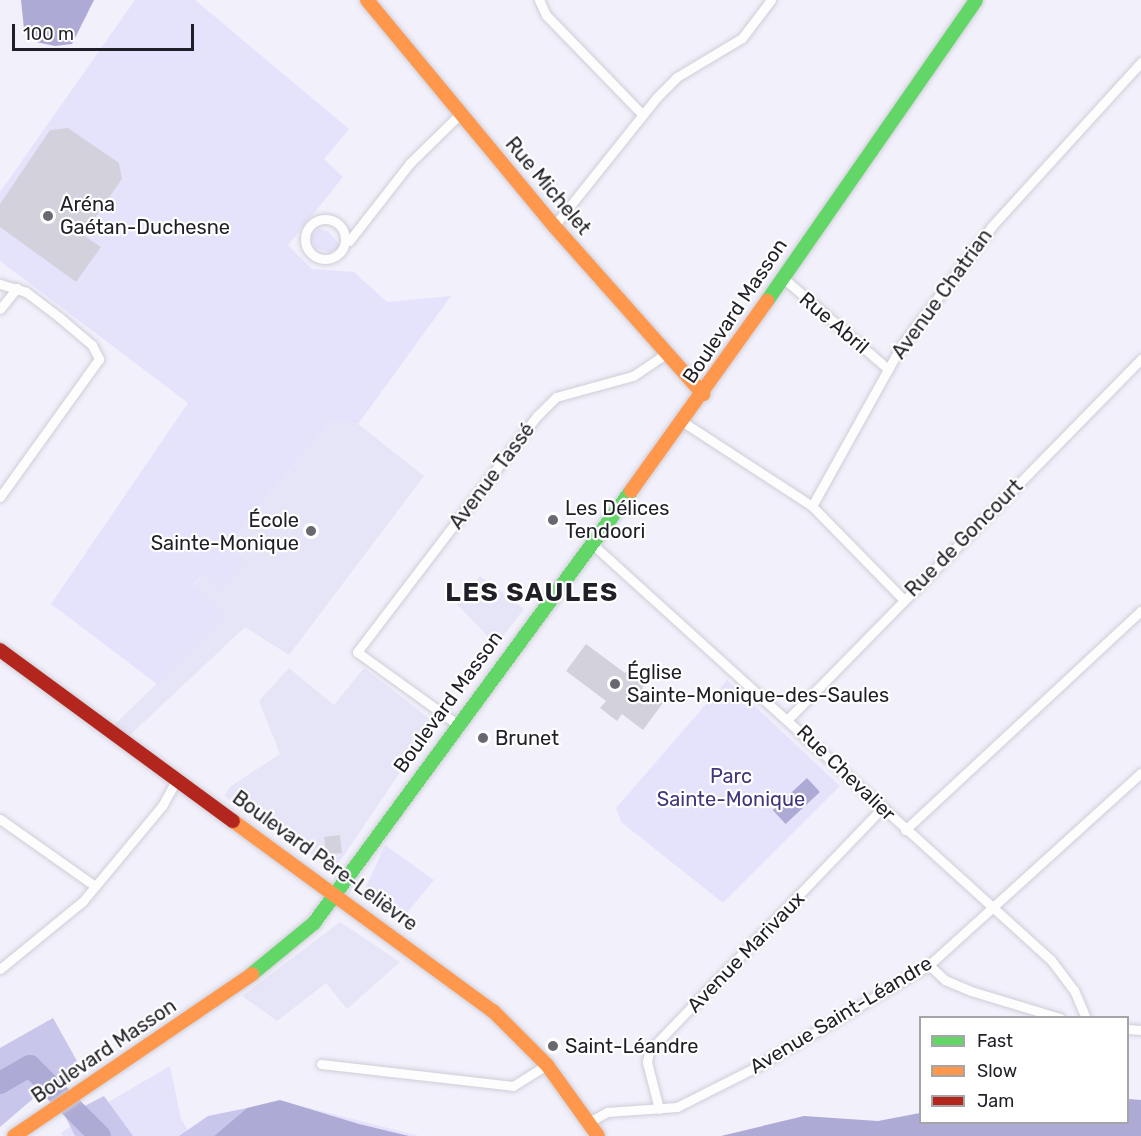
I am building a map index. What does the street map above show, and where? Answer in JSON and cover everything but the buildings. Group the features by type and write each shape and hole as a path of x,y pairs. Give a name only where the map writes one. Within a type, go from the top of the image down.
{"main road":[{"name":"Rue Michelet","path":"367,0 554,226 703,394"},
{"name":"Boulevard Masson","path":"14,1136 276,957 314,923 338,893 457,724 590,542 683,422 781,276 976,0"},
{"name":"Boulevard Père-Lelièvre","path":"0,650 338,893 493,1011 547,1065 598,1136"}],"street":[{"path":"539,0 546,15 642,114"},
{"path":"554,226 642,114 677,77 742,38 771,0"},
{"name":"Avenue Chatrian","path":"812,506 888,369 992,226 1141,62"},
{"path":"349,240 337,225 326,219 314,222 304,239 308,250 325,258 338,255 411,163 461,113"},
{"name":"Rue Abril","path":"781,276 888,369"},
{"path":"0,284 17,288 92,345 99,359 0,497"},
{"path":"0,309 17,288"},
{"name":"Avenue Tassé","path":"457,724 357,652 550,403 573,391 633,376 667,353"},
{"name":"Rue de Goncourt","path":"789,718 903,599 1141,359"},
{"path":"683,422 812,506 903,599"},
{"name":"Rue Chevalier","path":"590,542 789,718 905,830 1057,967 1085,1016"},
{"path":"905,830 1141,611"},
{"name":"Avenue Saint-Léandre","path":"590,1122 607,1112 677,1107 758,1066 929,965 1141,773"},
{"path":"0,969 83,901 162,806 177,779"},
{"name":"Avenue Marivaux","path":"659,1109 647,1062 649,1050 882,808"},
{"path":"0,819 95,886"},
{"path":"929,965 945,980 971,991 1057,1016"},
{"path":"321,1064 513,1086 547,1065"}],"shaded area":[{"path":"21,0 94,0 72,44 55,46 36,42 24,29"},
{"name":"École Sainte-Monique","path":"330,422 358,424 424,476 289,655 245,627 129,736 112,727 226,617 193,586"},
{"path":"480,576 524,609 496,645 457,604"},
{"path":"289,668 334,705 364,668 434,722 338,864 323,862 224,796 231,786 280,754 259,701"},
{"path":"807,778 820,792 786,824 773,810"},
{"path":"340,922 400,962 347,1009 326,983 277,1021 242,996"},
{"path":"53,1018 77,1061 0,1127 0,1048"},
{"path":"104,1096 133,1136 75,1136 65,1116"},
{"path":"1129,1099 1141,1100 1141,1136 721,1136 804,1116 878,1121 919,1113 919,1124 1129,1124"},
{"path":"280,1100 359,1124 409,1136 214,1136 247,1108"},
{"path":"247,1108 214,1136 179,1136 208,1116"}],"green space":[{"path":"135,0 195,0 349,129 324,159 343,177 288,245 312,269 354,272 387,302 451,296 358,424 330,422 227,545 245,561 221,589 203,574 193,585 226,617 157,684 51,604 188,403 0,261 0,192"},
{"path":"318,229 328,231 342,247 330,252 315,248 311,238"},
{"name":"Parc Sainte-Monique","path":"727,680 840,786 723,903 621,822 616,808"},
{"path":"385,845 434,880 401,920 370,896 366,887"},
{"path":"170,1066 181,1119 188,1130 286,1102 419,1136 63,1136 61,1133 93,1111"}],"waterway":[{"path":"0,1083 30,1066 100,1136"}],"traffic: fast":[{"path":"767,301 976,0"},
{"path":"252,974 314,923 631,491"}],"traffic: slow":[{"path":"367,0 554,226 703,394"},
{"path":"631,491 767,301"},
{"path":"233,821 493,1011 547,1065 598,1136"},
{"path":"14,1136 252,974"}],"traffic: jam":[{"path":"0,650 233,821"}],"place":[{"name":"Aréna Gaétan-Duchesne","path":"48,216"},
{"name":"Les Délices Tendoori","path":"553,520"},
{"name":"École Sainte-Monique","path":"311,531"},
{"name":"Église Sainte-Monique-des-Saules","path":"615,684"},
{"name":"Brunet","path":"483,738"},
{"name":"Saint-Léandre","path":"553,1046"}],"district":[{"name":"LES SAULES","path":"532,593"}]}
